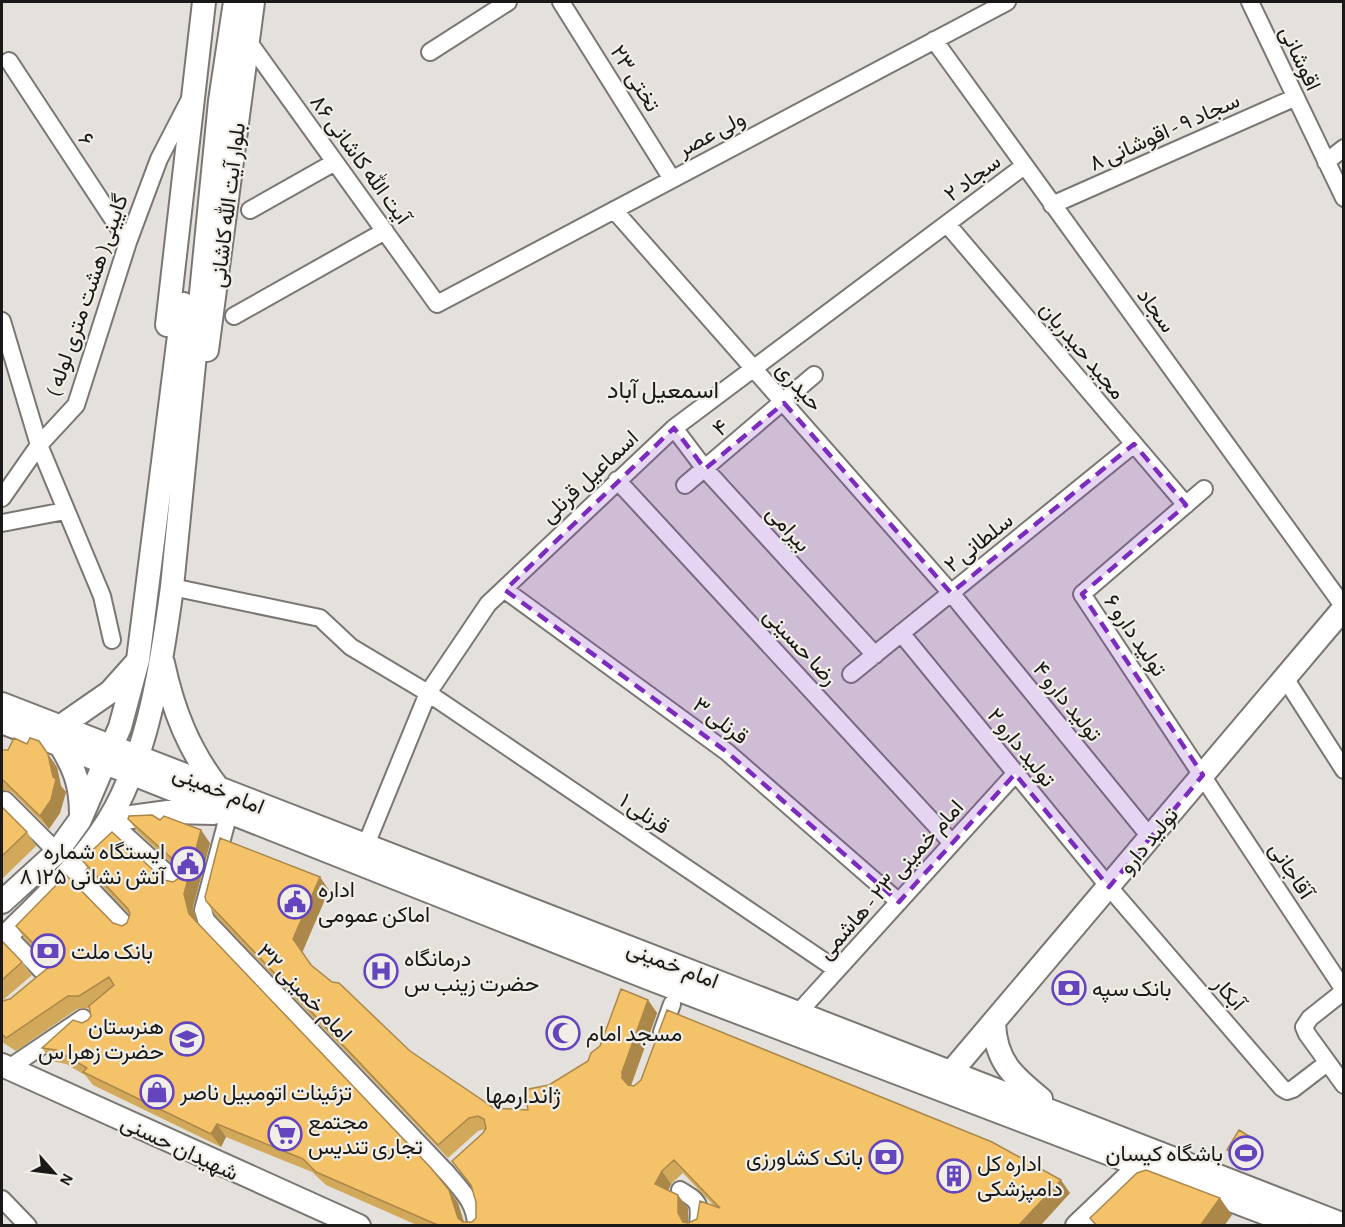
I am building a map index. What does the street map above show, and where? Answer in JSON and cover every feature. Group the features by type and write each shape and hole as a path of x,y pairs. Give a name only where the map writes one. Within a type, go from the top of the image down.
{"main road":[{"name":"بلوار آیت الله کاشانی","path":"65,861 109,754 138,660 180,406 195,333 206,98 204,2"},
{"path":"206,98 220,2"},
{"path":"206,98 235,2"},
{"name":"بلوار آیت الله کاشانی","path":"65,861 109,820 133,764 162,657 172,587 180,406 209,341 253,2"},
{"name":"بلوار آیت الله کاشانی","path":"180,406 163,362 206,98"},
{"name":"تولید دارو","path":"952,1071 1344,607"},
{"path":"162,657 172,704 183,732 205,772 219,789"},
{"path":"80,820 81,790 60,735 110,692 138,660"},
{"name":"امام خمینی","path":"2,704 60,735 133,764 229,813 648,978 1144,1156 1344,1225"},
{"name":"امام خمینی","path":"2,722 60,735"},
{"name":"امام خمینی","path":"133,764 219,789 1053,1110 1144,1156 1299,1226"},
{"path":"109,820 168,812 229,813"},
{"path":"2,902 65,861"},
{"path":"4,938 65,861"},
{"path":"994,1024 995,1043 1003,1061 1015,1077 1053,1110"},
{"name":"شهیدان حسنی","path":"5,1067 359,1226"},
{"path":"1077,1226 1144,1156"}],"street":[{"path":"430,52 508,2"},
{"name":"تختی ۲۳","path":"561,2 672,179"},
{"name":"ولی عصر","path":"436,304 1007,2"},
{"name":"اقوشانی","path":"1250,2 1294,98 1344,198"},
{"name":"سجاد","path":"934,40 1344,607"},
{"name":"آیت الله کاشانی ۸۶","path":"248,41 436,304"},
{"name":"۶","path":"9,61 128,242"},
{"name":"گایینی( هشت متری لوله )","path":"2,498 39,445 76,405 128,242 159,159 206,98"},
{"name":"سجاد ۹ - اقوشانی ۸","path":"1052,205 1294,98"},
{"path":"1326,162 1344,148"},
{"path":"250,210 335,162"},
{"name":"سجاد ۲","path":"947,224 1024,166"},
{"name":"حیدری","path":"614,210 951,593"},
{"name":"اسماعیل قرنلی","path":"365,847 428,693 488,604 674,428 947,224"},
{"name":"مجید حیدریان","path":"947,224 1186,505"},
{"path":"234,316 385,231"},
{"path":"2,321 39,445 102,596 112,640"},
{"name":"۴","path":"685,485 784,403 814,375"},
{"name":"بیرامی","path":"674,428 705,469 875,655"},
{"name":"۲ سلطانی","path":"851,675 1134,444"},
{"name":"رضا حسینی","path":"617,480 952,843"},
{"name":"تولید دارو ۶","path":"1203,775 1082,594 1204,489"},
{"path":"2,523 65,511"},
{"name":"قرنلی ۱","path":"172,587 320,618 351,647 428,693 837,970"},
{"name":"قرنلی ۳","path":"505,590 727,752 899,902"},
{"name":"تولید دارو ۴","path":"951,593 1150,838"},
{"name":"تولید دارو ۲","path":"901,633 1109,887"},
{"path":"1285,678 1344,770"},
{"name":"امام خمینی ۲۳ - هاشمی","path":"798,1013 1015,774"},
{"name":"آقاجانی","path":"1203,775 1344,990"},
{"path":"5,800 129,929"},
{"name":"امام خمینی ۳۲","path":"229,813 203,910 206,920 468,1197 476,1211 476,1226"},
{"path":"109,820 180,885"},
{"name":"آبکار","path":"1109,887 1282,1088 1287,1091 1293,1089 1328,1063"},
{"path":"4,938 52,972 30,990"},
{"path":"1344,990 1310,1018 1304,1027 1344,1085"},
{"path":"657,1047 672,1004"},
{"path":"5,1067 83,1018 90,1026"},
{"path":"447,1174 462,1160"},
{"path":"680,1190 696,1199 700,1206 698,1226"},
{"path":"2,1199 28,1226"}],"highlighted area":[{"path":"784,403 951,593 1134,444 1186,505 1082,594 1203,775 1109,887 1015,774 899,902 727,752 505,590 674,428 705,469"}],"building":[{"path":"14,738 27,744 30,738 39,741 48,754 53,777 56,779 51,800 40,816 2,779 2,750 8,750"},
{"path":"2,807 27,832 2,856"},
{"path":"152,815 160,820 164,816 201,830 184,894 189,914 431,1168 449,1190 458,1218 463,1222 472,1222 476,1218 476,1202 471,1185 452,1161 483,1133 486,1128 484,1119 478,1116 469,1118 438,1145 206,901 205,897 220,838 320,877 293,939 311,965 332,982 339,983 410,1051 494,1108 528,1110 526,1098 529,1089 549,1085 588,1061 591,1053 600,1046 621,989 648,1000 622,1072 622,1078 628,1085 634,1086 641,1080 667,1010 992,1142 1061,1180 1018,1226 440,1226 316,1172 303,1159 217,1124 211,1134 83,1072 87,1068 56,1050 42,1048 73,1020 82,1023 88,1020 91,1016 89,1006 114,985 109,977 79,996 68,996 6,1038 2,1034 2,1001 10,999 61,957 65,948 59,939 49,940 39,949 16,926 66,875 113,923 122,926 127,923 130,914 128,909 82,860 112,832 164,880 173,882 179,878 181,869 178,864 128,819 129,816","holes":["674,1160 720,1208 700,1201 697,1219 688,1223 683,1222 678,1213 678,1195 655,1184 662,1171"]},
{"path":"2,941 22,962 2,980"},
{"path":"1239,1130 1252,1138 1241,1156 1227,1150"},
{"path":"1146,1170 1220,1198 1200,1226 1097,1226 1090,1218 1137,1173"}],"place":[{"name":"ایستگاه شماره ۸ آتش نشانی ۱۲۵","path":"188,864"},
{"name":"اداره اماکن عمومی","path":"295,902"},
{"name":"بانک ملت","path":"48,951"},
{"name":"درمانگاه حضرت زینب س","path":"381,971"},
{"name":"بانک سپه","path":"1069,988"},
{"name":"مسجد امام","path":"563,1033"},
{"name":"هنرستان حضرت زهرا س","path":"187,1039"},
{"name":"تزئینات اتومبیل ناصر","path":"157,1092"},
{"name":"مجتمع تجاری تندیس","path":"285,1134"},
{"name":"باشگاه کیسان","path":"1246,1153"},
{"name":"بانک کشاورزی","path":"886,1157"},
{"name":"اداره کل دامپزشکی","path":"954,1176"}],"district":[{"name":"اسمعیل آباد","path":"663,390"},
{"name":"ژاندارمها","path":"523,1095"}]}
